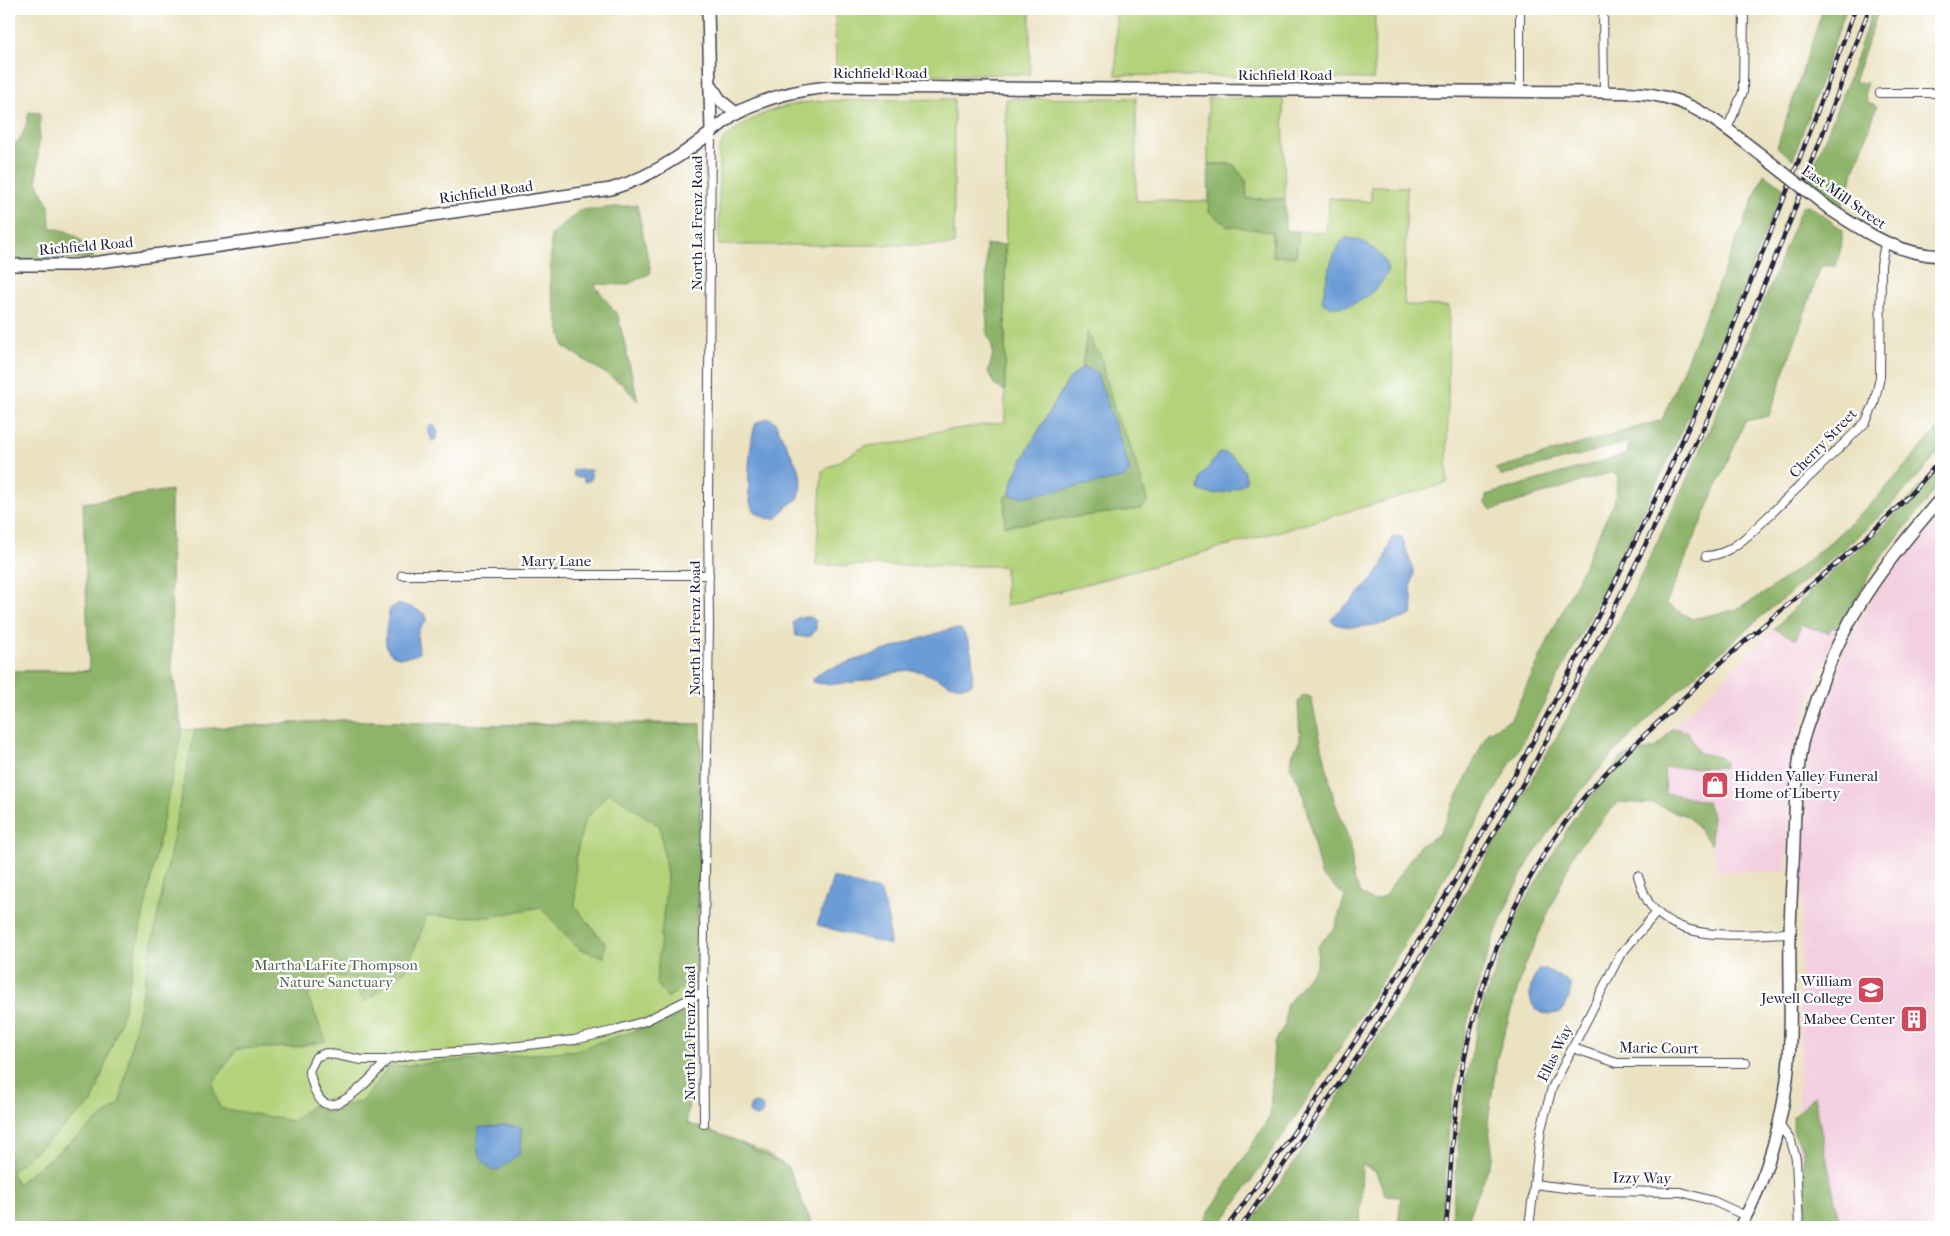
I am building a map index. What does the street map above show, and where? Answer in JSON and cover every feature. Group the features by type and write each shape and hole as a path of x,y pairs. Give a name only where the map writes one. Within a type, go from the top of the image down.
{"street":[{"path":"708,9 711,132"},
{"path":"1520,9 1520,92"},
{"path":"1603,9 1604,92"},
{"path":"1727,129 1743,92 1744,9"},
{"path":"709,82 721,100 736,113"},
{"name":"Richfield Road","path":"9,265 76,265 592,193 620,186 647,176 664,167 736,113 776,96 828,87 1604,92 1655,95 1673,100 1709,116 1765,158"},
{"path":"1880,93 1941,93"},
{"name":"North La Frenz Road","path":"704,1124 703,992 709,574 711,132"},
{"name":"East Mill Street","path":"1765,158 1831,210 1885,243 1917,253 1941,256"},
{"name":"Cherry Street","path":"1706,556 1717,556 1732,548 1752,532 1866,422 1874,404 1880,377 1881,265 1885,243"},
{"path":"1740,1227 1763,1176 1785,1093 1789,1058 1790,933 1796,788 1802,742 1822,681 1838,643 1864,596 1896,550 1941,498"},
{"name":"Mary Lane","path":"402,575 709,574"},
{"path":"1638,876 1645,898 1657,912 1683,928 1700,933 1790,933"},
{"name":"Ellas Way","path":"1529,1227 1542,1129 1552,1088 1620,955 1657,912"},
{"path":"387,1060 354,1092 341,1102 333,1105 324,1103 317,1094 309,1071 316,1057 326,1053 362,1060 387,1060 409,1055 471,1051 574,1040 612,1032 645,1021 703,992"},
{"name":"Marie Court","path":"1573,1048 1618,1063 1746,1063"},
{"path":"1778,1123 1790,1141 1796,1160 1799,1227"},
{"name":"Izzy Way","path":"1534,1184 1589,1191 1680,1192 1712,1201 1746,1216"}],"shaded area":[{"name":"William Jewell College","path":"1941,512 1941,1227 1799,1227 1797,1172 1804,807 1807,770 1818,719 1849,640 1887,574"},
{"path":"1801,625 1829,633 1831,627 1836,629 1798,732 1789,791 1786,870 1780,872 1718,871 1711,845 1712,816 1677,795 1666,794 1664,767 1724,767 1719,757 1699,753 1688,732 1673,728 1774,629 1796,639"}],"green space":[{"path":"835,9 1030,9 1030,74 836,75"},
{"path":"1116,9 1375,9 1374,79 1116,75"},
{"path":"1823,9 1846,9 1793,159 1777,147"},
{"path":"1873,9 1879,9 1854,82 1867,83 1865,92 1868,102 1877,106 1842,206 1809,178 1848,81"},
{"path":"1136,98 1136,201 1208,201 1209,212 1228,225 1272,232 1273,256 1296,256 1299,231 1326,233 1329,198 1371,202 1371,186 1407,187 1404,305 1449,306 1447,483 1281,531 1006,606 1005,566 816,565 822,471 865,446 908,442 934,432 1005,422 1006,99","holes":["1087,333 1090,335 1094,349 1103,360 1103,370 1117,418 1129,442 1005,526 1005,496 1010,495 1017,471 1025,455 1069,379 1082,368"]},
{"path":"1208,98 1283,98 1285,199 1247,199 1246,181 1233,164 1208,164"},
{"path":"954,99 954,245 719,245 719,151 725,139 742,126 770,111 809,102"},
{"path":"29,112 40,113 37,181 49,206 50,227 66,231 76,237 94,258 9,260 9,146 21,137"},
{"path":"1208,164 1233,164 1246,181 1247,199 1285,199 1285,230 1299,231 1296,256 1273,257 1272,232 1228,226 1209,212"},
{"path":"1764,174 1784,188 1731,319 1697,397 1628,543 1554,685 1434,895 1308,1097 1218,1227 1200,1227 1270,1116 1274,1044 1285,1024 1286,1006 1317,965 1318,946 1335,927 1345,896 1321,875 1301,786 1290,767 1293,753 1300,740 1298,702 1304,695 1311,697 1334,800 1351,845 1353,878 1361,894 1373,901 1384,897 1420,845 1439,835 1488,732 1511,719 1615,500 1618,477 1612,472 1492,510 1485,504 1486,495 1627,454 1629,442 1502,476 1495,469 1662,420"},
{"path":"637,205 651,273 626,285 594,284 618,316 638,401 622,384 564,347 550,286 551,235 580,210"},
{"path":"1809,205 1843,230 1836,266 1821,266 1769,416 1745,421 1666,604 1692,619 1734,610 1759,597 1829,543 1878,497 1941,425 1941,450 1920,475 1866,529 1746,630 1644,723 1596,773 1553,827 1531,859 1519,880 1497,930 1471,1008 1451,1104 1441,1227 1398,1227 1401,1197 1386,1196 1376,1172 1362,1164 1360,1227 1248,1227 1303,1150 1404,997 1566,721 1629,601 1698,456 1802,206"},
{"path":"986,245 1005,245 1005,391 994,385 988,371 993,352 987,334"},
{"path":"1087,332 1090,335 1094,349 1103,360 1103,370 1117,418 1129,442 1148,502 1140,509 1005,526 1005,496 1014,496 1129,473 1129,467 1097,374 1087,368 1082,368"},
{"path":"1941,465 1941,483 1877,563 1839,627 1836,629 1831,627 1829,633 1801,625 1796,639 1774,629 1807,597 1809,592 1877,533"},
{"name":"Martha LaFite Thompson Nature Sanctuary","path":"171,490 172,670 182,730 123,1013 92,1103 11,1172 17,1184 120,1103 195,729 343,720 478,725 701,724 697,977 668,998 656,983 667,878 660,826 609,792 584,822 576,856 575,907 605,943 604,957 579,949 540,907 490,917 427,916 407,969 363,1003 357,979 328,975 308,997 326,1041 296,1047 237,1049 212,1084 220,1108 293,1121 312,1105 323,1112 362,1101 389,1067 576,1050 695,1011 687,1123 730,1138 788,1167 813,1227 9,1227 9,671 89,671 83,503"},
{"name":"Martha LaFite Thompson Nature Sanctuary","path":"172,670 182,730 343,720 478,725 611,722 701,724 698,931 686,1137 726,1162 730,1138 763,1152 788,1167 813,1227 9,1227 9,671"},
{"path":"1673,728 1688,732 1699,753 1719,757 1725,762 1724,767 1664,768 1666,794 1707,802 1712,816 1711,845 1689,817 1654,804 1618,802 1575,851 1524,968 1497,1058 1488,1122 1493,1157 1470,1212 1469,1227 1451,1227 1466,1079 1483,1004 1516,917 1574,818 1622,757 1657,747"},
{"path":"1814,1096 1840,1225 1835,1227 1804,1227 1803,1147 1794,1135 1793,1117"}],"water":[{"path":"1346,238 1359,241 1372,248 1383,258 1388,271 1378,287 1362,300 1343,307 1333,307 1324,304 1322,301 1333,257 1341,242"},
{"path":"1082,368 1087,368 1097,373 1129,467 1129,473 1124,478 1021,497 1010,495 1017,471 1035,437 1069,379"},
{"path":"767,418 775,422 799,470 802,481 799,498 774,519 764,517 755,512 750,503 748,481 750,453 756,423"},
{"path":"431,424 434,425 438,432 436,439 432,441 428,429"},
{"path":"1221,452 1226,453 1239,463 1245,473 1246,482 1236,489 1224,493 1211,494 1199,490 1201,477"},
{"path":"573,470 591,470 591,480 585,482 583,477 574,477"},
{"path":"1394,536 1402,537 1414,573 1411,587 1412,614 1394,621 1360,627 1343,626 1332,622 1331,619 1370,583 1382,565"},
{"path":"397,605 416,609 426,615 426,622 419,629 418,633 419,653 407,657 393,655 386,646 389,612 391,608"},
{"path":"811,617 816,621 816,629 811,636 796,636 793,623 797,618"},
{"path":"950,629 961,629 968,642 973,662 972,684 965,686 951,685 924,673 911,670 850,683 826,684 813,682 813,679 822,671"},
{"path":"833,877 881,892 888,919 890,945 817,925"},
{"path":"1539,969 1546,969 1569,982 1571,987 1569,997 1562,1012 1542,1013 1532,1003 1530,996 1531,987"},
{"path":"756,1103 761,1105 763,1110 761,1115 756,1117 751,1115 749,1110 751,1105"},
{"path":"505,1125 521,1128 520,1153 500,1169 492,1171 480,1156 477,1141 478,1128"}],"railway":[{"path":"1227,1227 1351,1048 1390,987 1478,840 1560,690 1637,537 1721,355 1793,175 1855,9"},
{"path":"1241,1227 1358,1056 1426,949 1531,770 1713,408 1791,219 1869,9"},
{"path":"1446,1227 1459,1090 1479,998 1504,930 1519,898 1556,835 1588,793 1620,759 1722,662 1871,533 1919,485 1941,459"}],"place":[{"name":"Hidden Valley Funeral Home of Liberty","path":"1715,785"},
{"name":"William Jewell College","path":"1871,990"},
{"name":"Mabee Center","path":"1914,1019"}]}
